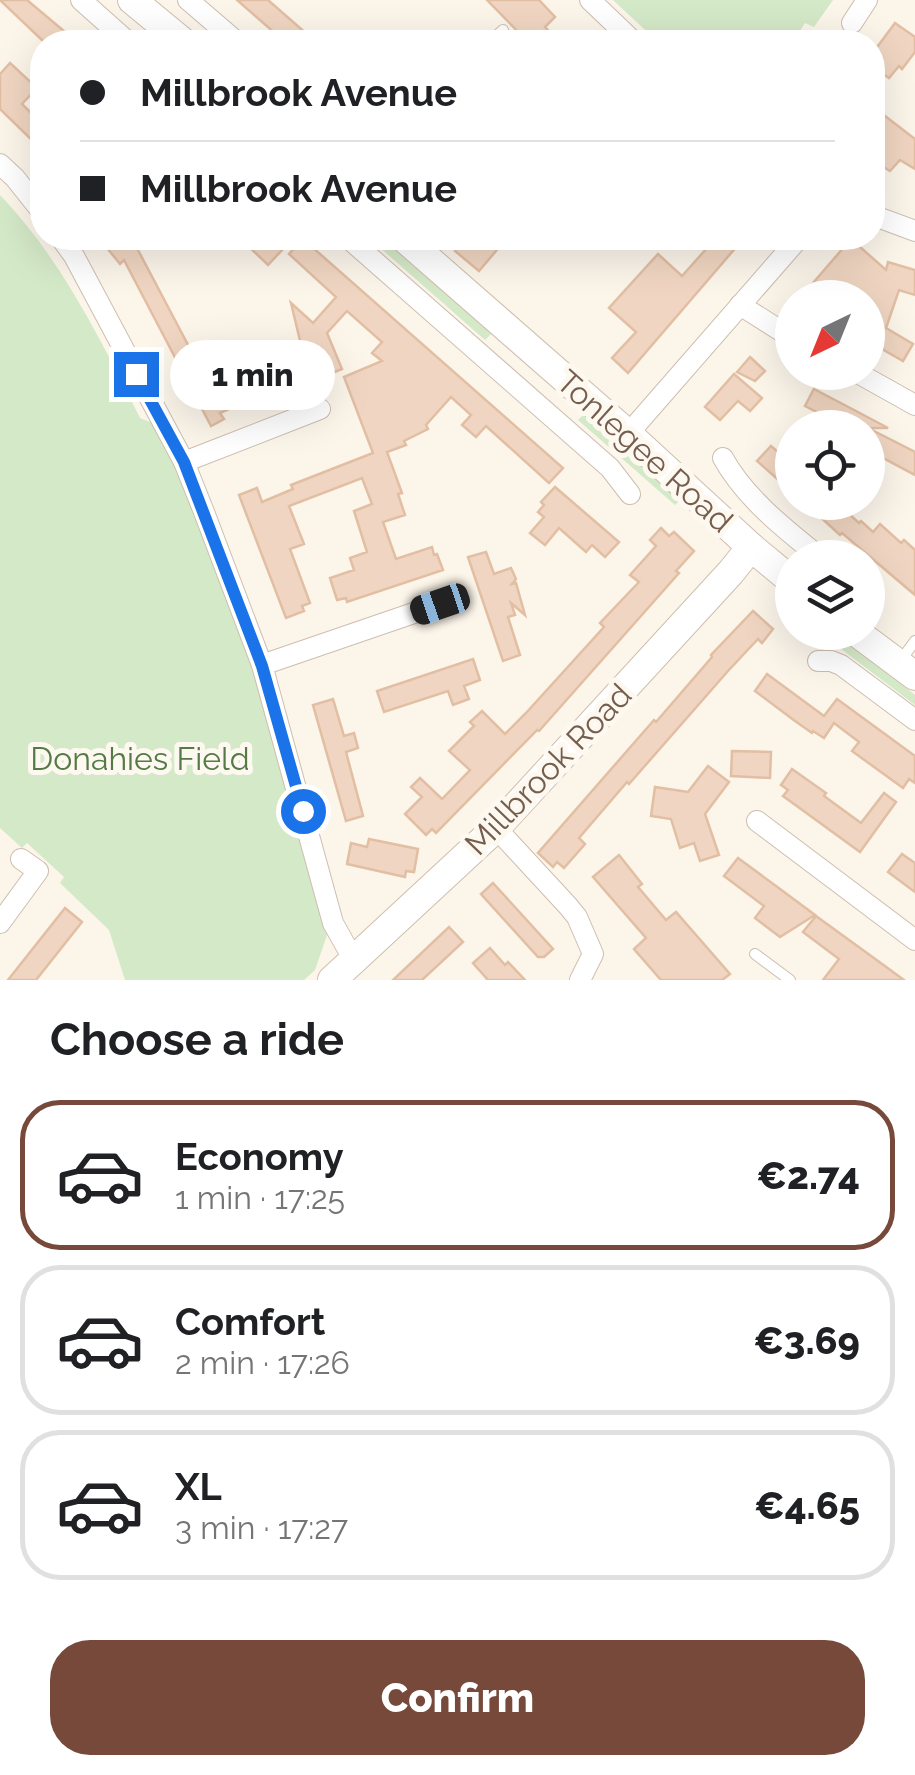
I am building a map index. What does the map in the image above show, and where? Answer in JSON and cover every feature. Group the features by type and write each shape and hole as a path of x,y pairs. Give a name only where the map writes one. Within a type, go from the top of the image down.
{"main road":[{"path":"132,0 168,30"},
{"name":"Tonlegee Road","path":"418,250 775,566"},
{"name":"Millbrook Road","path":"332,980 496,828 751,547"},
{"path":"880,650 907,670"}],"street":[{"path":"81,0 115,30"},
{"path":"590,0 621,30"},
{"path":"852,23 867,0"},
{"path":"180,30 191,3 223,30"},
{"path":"0,164 30,197"},
{"path":"885,220 915,231"},
{"path":"70,250 184,462 262,666 333,923 357,958"},
{"name":"Tonlegee Road","path":"362,250 610,468 630,494"},
{"path":"628,434 789,250"},
{"path":"740,306 775,328"},
{"name":"Tonlegee Road","path":"520,387 543,360"},
{"path":"885,388 915,405"},
{"path":"184,462 320,409"},
{"name":"Tonlegee Road","path":"723,458 751,496 801,540"},
{"path":"262,666 440,604"},
{"path":"818,661 841,665 915,720"},
{"path":"757,822 915,940"},
{"path":"496,828 577,917 593,954 580,980"},
{"path":"0,924 38,871 22,859"}],"lane":[{"path":"907,670 915,641"},
{"path":"755,954 790,980"}],"green space":[{"path":"613,0 833,0 814,27 805,23 801,30 645,30"},
{"name":"Donahies Field","path":"0,195 30,230 30,250 45,250 61,273 140,418 165,428 262,665 327,935 315,970 304,980 125,980 109,930 60,883 64,877 27,843 22,848 0,828"},
{"path":"383,250 399,250 493,332 485,340"},
{"path":"586,412 682,498 675,505 578,420"},
{"path":"842,650 858,650 915,695 915,705"}],"building":[{"path":"0,0 27,0 63,30 31,30"},
{"path":"237,0 268,0 302,30 271,30"},
{"path":"487,0 539,0 555,17 545,27 548,30 516,30"},
{"path":"895,23 915,37 915,52 889,78 885,75 885,36"},
{"path":"10,63 30,82 30,95 22,104 30,112 30,138 0,109 0,74"},
{"path":"885,116 915,139 915,169 900,160 890,171 885,168"},
{"path":"109,250 138,250 196,360 223,346 239,380 246,377 249,383 275,373 271,362 302,349 291,303 313,323 336,297 289,254 293,250 315,250 563,468 549,483 486,426 476,437 462,425 471,415 451,397 426,425 428,429 404,441 406,445 387,452 402,493 398,494 405,515 383,522 396,559 432,547 443,570 347,602 346,598 337,600 330,578 354,570 350,558 367,552 354,511 372,504 362,478 289,506 304,544 290,549 310,603 302,606 304,611 286,618 239,495 257,488 262,502 293,489 291,485 373,453 344,377 382,361 372,353 382,342 347,311 327,333 342,369 259,403 256,397 220,413 224,419 211,426 124,260 120,264"},
{"path":"252,250 282,250 268,265"},
{"path":"456,250 497,250 479,271"},
{"path":"705,250 734,250 628,373 612,358 636,332 609,308 658,254 682,276"},
{"path":"841,250 863,250 886,270 888,262 915,270 915,295 899,290 886,328 913,344 903,361 885,351 885,280 816,280"},
{"path":"750,357 765,371 755,381 737,372"},
{"path":"734,374 762,398 750,411 738,401 720,420 705,407"},
{"path":"816,390 854,410 813,410 805,406"},
{"path":"885,437 915,452 915,475 885,459"},
{"path":"771,446 775,449 775,477 757,461"},
{"path":"555,487 619,542 605,557 592,545 586,552 559,528 545,545 530,533 544,517 538,512 544,505 541,502"},
{"path":"824,520 861,521 873,532 880,524 901,543 904,540 915,550 915,595 885,570 885,540 850,540"},
{"path":"661,528 669,536 674,532 694,551 676,571 679,573 539,731 436,833 432,829 426,835 405,814 422,797 411,787 420,778 442,799 470,770 449,751 474,726 470,722 482,711 505,734 526,713 639,582 630,575 656,546 650,540"},
{"path":"486,552 494,574 511,568 516,579 512,584 516,583 525,615 511,603 515,615 508,617 520,655 503,661 468,557"},
{"path":"753,611 773,629 762,643 758,639 627,782 579,838 585,844 564,868 557,862 553,867 538,853"},
{"path":"473,659 480,680 464,686 469,699 453,705 448,691 384,712 377,691"},
{"path":"767,674 824,716 837,699 915,756 915,783 909,779 903,788 852,751 859,742 834,723 824,738 795,721 755,691"},
{"path":"333,699 344,736 354,733 358,748 346,752 363,816 346,821 313,705"},
{"path":"732,751 771,752 770,778 731,776"},
{"path":"708,766 729,782 705,814 719,855 700,861 694,843 680,848 671,819 651,816 655,787 688,792"},
{"path":"792,769 861,823 884,793 896,802 860,852 783,796 788,790 781,785"},
{"path":"369,839 418,849 414,872 406,871 405,877 347,864 351,843 367,847"},
{"path":"902,854 915,863 915,892 888,872"},
{"path":"619,855 642,884 638,887 666,920 676,912 730,974 722,980 661,980 634,949 646,938 593,877"},
{"path":"738,858 815,915 780,937 755,918 764,906 724,876"},
{"path":"493,883 553,949 544,957 538,957 481,894"},
{"path":"65,908 82,922 36,980 8,980"},
{"path":"816,916 904,980 823,980 839,959 803,932"},
{"path":"449,927 463,942 422,980 393,980"},
{"path":"490,948 525,980 488,980 473,963"}],"route":[{"path":"136,374 184,462 204,512 262,666 303,811"}]}
